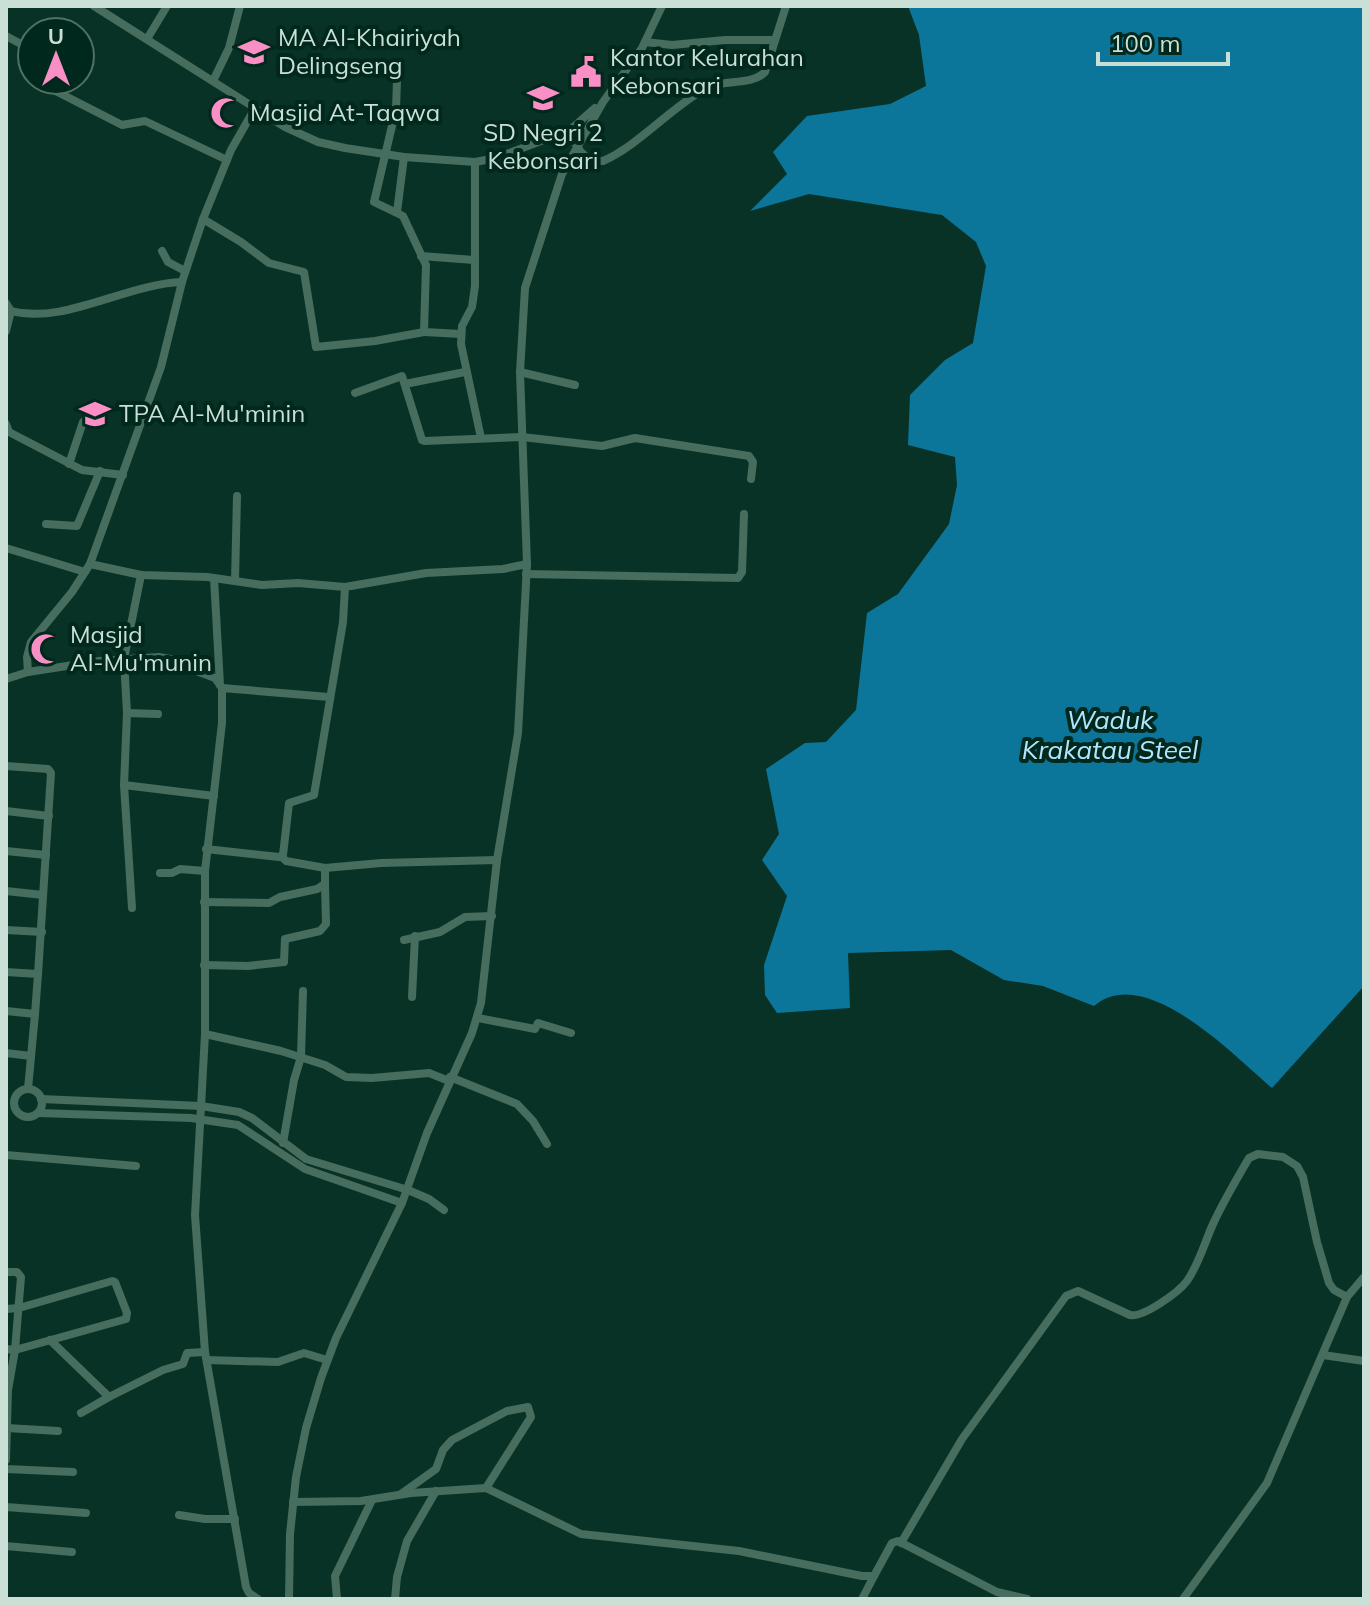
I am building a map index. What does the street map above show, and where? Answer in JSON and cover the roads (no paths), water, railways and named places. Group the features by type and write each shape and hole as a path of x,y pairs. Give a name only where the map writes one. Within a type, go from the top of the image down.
{"street":[{"path":"94,6 109,10 147,39 285,127 318,142 404,157 475,162 496,158 570,130 603,102"},
{"path":"147,39 167,6"},
{"path":"213,81 229,48 240,6"},
{"path":"289,1599 293,1502 306,1428 327,1360 408,1190 450,1079 478,1018 497,860 518,733 527,564 520,372 525,288 554,195 575,148 645,42 662,6"},
{"path":"570,130 575,148 596,162 609,159 672,109 708,87 759,78 765,72 786,6"},
{"path":"645,42 672,45 725,40 775,40"},
{"path":"397,81 396,109 374,202 403,216 421,256 427,273 424,332"},
{"path":"65,96 122,125 145,121 227,160"},
{"path":"28,672 27,657 31,642 88,568 161,367 185,271 203,219 227,160 255,108"},
{"path":"397,212 404,157"},
{"path":"475,162 474,296 461,334 465,372 481,438"},
{"path":"203,219 269,263 306,274 316,347 424,332 461,334"},
{"path":"162,251 168,262 185,271"},
{"path":"421,256 474,260"},
{"path":"6,331 8,307 46,315 141,287 182,282"},
{"path":"405,384 465,372"},
{"path":"520,372 575,385"},
{"path":"355,393 401,375 423,441 522,437 602,446 635,438 745,455 753,462 751,479"},
{"path":"69,464 83,422"},
{"path":"7,430 87,471 123,475"},
{"path":"46,524 77,526 100,471"},
{"path":"235,581 237,496"},
{"path":"526,574 738,578 742,572 744,514"},
{"path":"6,548 88,568 262,585 298,583 345,587 426,573 503,569 527,564"},
{"path":"132,908 124,785 127,713 124,659 141,575"},
{"path":"214,578 222,723 206,849 205,1034 195,1215 206,1356 246,1587 255,1599"},
{"path":"281,856 289,803 314,795 343,622 345,587"},
{"path":"6,679 28,672 151,657 176,660 215,678 221,686 329,697"},
{"path":"127,713 158,714"},
{"path":"6,766 48,769 51,773 42,932 28,1089"},
{"path":"124,785 214,796"},
{"path":"6,811 49,816"},
{"path":"206,849 281,856 286,861 325,868 497,860"},
{"path":"6,851 46,855"},
{"path":"204,965 248,966 284,962 285,939 320,931 326,924 325,868"},
{"path":"160,873 180,869 205,871"},
{"path":"204,902 269,903 325,884"},
{"path":"6,891 43,895"},
{"path":"404,940 440,932 465,917 492,916"},
{"path":"6,930 42,932"},
{"path":"412,997 415,936"},
{"path":"6,972 38,974"},
{"path":"283,1143 301,1057 303,991"},
{"path":"6,1011 35,1014"},
{"path":"478,1018 535,1029 538,1023 571,1033"},
{"path":"205,1034 301,1057 330,1067 346,1077 429,1073 450,1079 517,1104 533,1121 547,1144"},
{"path":"6,1053 31,1056"},
{"path":"6,1095 16,1096 28,1089"},
{"path":"28,1089 36,1092 41,1099 38,1113"},
{"path":"16,1096 11,1109 23,1116 38,1113 200,1119 238,1125 305,1169 402,1203"},
{"path":"41,1099 201,1106 244,1114 295,1152 318,1163 408,1190 444,1210"},
{"path":"6,1155 136,1166"},
{"path":"901,1543 962,1439 1066,1296 1078,1291 1130,1315 1137,1317 1147,1313 1185,1284 1205,1248 1212,1226 1252,1156 1283,1157 1297,1166 1303,1177 1329,1283 1334,1290 1347,1297"},
{"path":"6,1272 17,1272 21,1277 19,1308 10,1349 6,1460"},
{"path":"1183,1599 1267,1483 1347,1297 1364,1277"},
{"path":"6,1309 115,1282 127,1313 126,1319 10,1349"},
{"path":"50,1340 109,1397"},
{"path":"81,1413 163,1370 183,1364 187,1353 278,1362 304,1353 327,1360"},
{"path":"1323,1355 1364,1361"},
{"path":"399,1495 436,1469 443,1450 452,1440 507,1411 528,1407 531,1417 486,1488"},
{"path":"7,1428 58,1431"},
{"path":"6,1469 73,1472"},
{"path":"293,1502 372,1500 486,1488 581,1534 739,1551 874,1576"},
{"path":"395,1599 397,1577 407,1541 436,1491"},
{"path":"337,1599 335,1576 372,1500"},
{"path":"6,1507 86,1513"},
{"path":"179,1515 235,1519"},
{"path":"862,1599 892,1543 901,1543 997,1592 1027,1599"},
{"path":"6,1546 72,1552"}],"water":[{"name":"Waduk Krakatau Steel","path":"908,6 1364,6 1364,986 1272,1088 1212,1036 1163,1004 1138,996 1115,996 1094,1006 1043,986 1004,980 951,950 848,953 850,1008 777,1013 765,995 764,965 787,896 762,860 779,834 766,769 805,743 826,742 856,710 867,613 898,594 949,524 957,485 955,457 908,445 910,395 945,360 973,343 986,266 976,242 942,215 809,194 750,211 787,174 773,152 807,116 890,104 926,86 919,35"}],"place":[{"name":"MA Al-Khairiyah Delingseng","path":"254,52"},
{"name":"Kantor Kelurahan Kebonsari","path":"586,72"},
{"name":"SD Negri 2 Kebonsari","path":"543,98"},
{"name":"Masjid At-Taqwa","path":"226,113"},
{"name":"TPA Al-Mu'minin","path":"95,414"},
{"name":"Masjid Al-Mu'munin","path":"46,649"}]}
